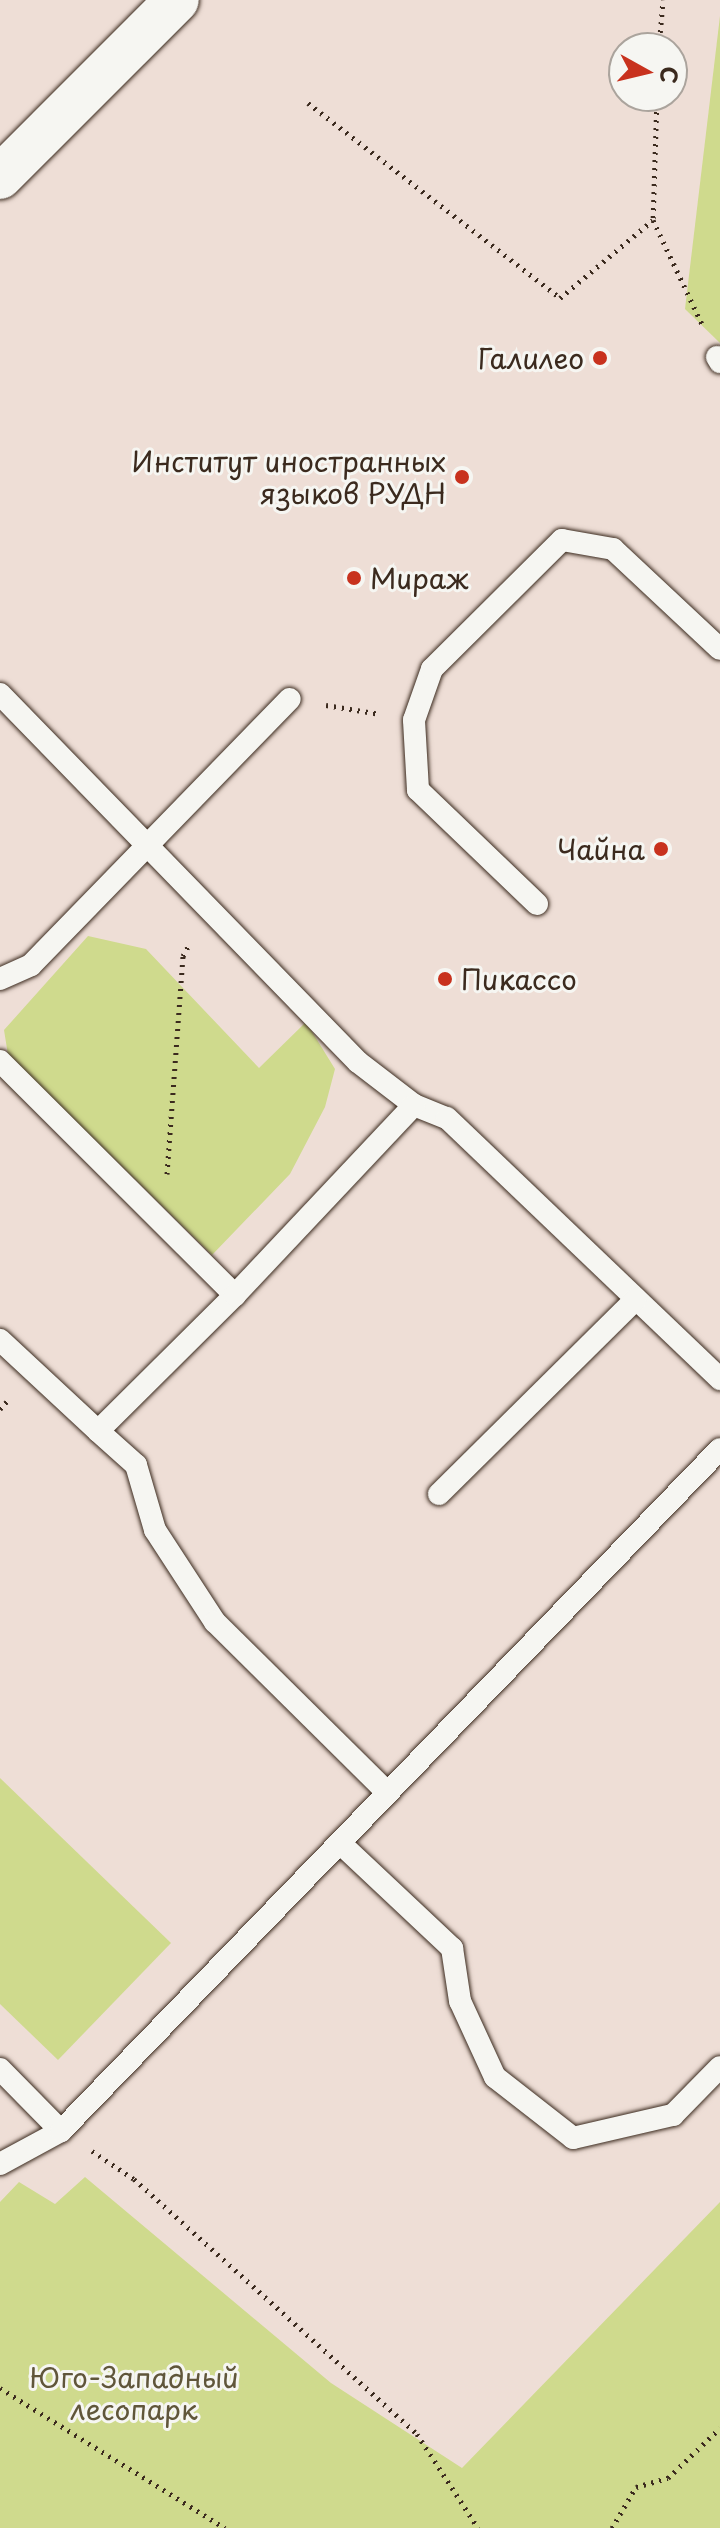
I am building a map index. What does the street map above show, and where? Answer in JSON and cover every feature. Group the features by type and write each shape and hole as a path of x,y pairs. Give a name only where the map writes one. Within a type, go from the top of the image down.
{"main road":[{"path":"0,177 177,0"}],"lane":[{"path":"537,904 418,790 414,720 432,669 562,540 613,549 720,649"},
{"path":"0,694 210,906 358,1062 414,1105 447,1118 720,1379"},
{"path":"0,979 31,965 290,699"},
{"path":"0,1061 235,1295"},
{"path":"98,1431 235,1295 414,1105"},
{"path":"439,1494 636,1299"},
{"path":"0,1340 136,1465 155,1530 215,1622 388,1793"},
{"path":"0,2164 61,2131 720,1449"},
{"path":"340,1843 452,1948 460,2001 495,2077 573,2138 673,2115 720,2067"},
{"path":"0,2069 61,2131"}],"path":[{"path":"660,32 663,0"},
{"path":"308,103 560,298 653,220"},
{"path":"656,112 653,220 719,359"},
{"path":"290,699 414,720"},
{"path":"163,1223 183,956 210,906"},
{"path":"61,2131 134,2179 417,2434 478,2528"},
{"path":"0,2388 225,2528"},
{"path":"612,2528 636,2487 668,2478 720,2428"}],"green space":[{"path":"720,16 720,343 685,309"},
{"path":"88,936 146,949 259,1068 306,1022 335,1069 325,1107 290,1174 212,1255 8,1055 4,1030"},
{"path":"0,1778 171,1943 58,2060 0,2004"},
{"name":"Юго-Западный лесопарк","path":"85,2177 331,2383 462,2468 720,2202 720,2528 0,2528 0,2202 19,2182 55,2204"}],"place":[{"name":"Галилео","path":"600,358"},
{"name":"Институт иностранных языков РУДН","path":"462,477"},
{"name":"Мираж","path":"354,578"},
{"name":"Чайна","path":"661,849"},
{"name":"Пикассо","path":"445,979"}]}
